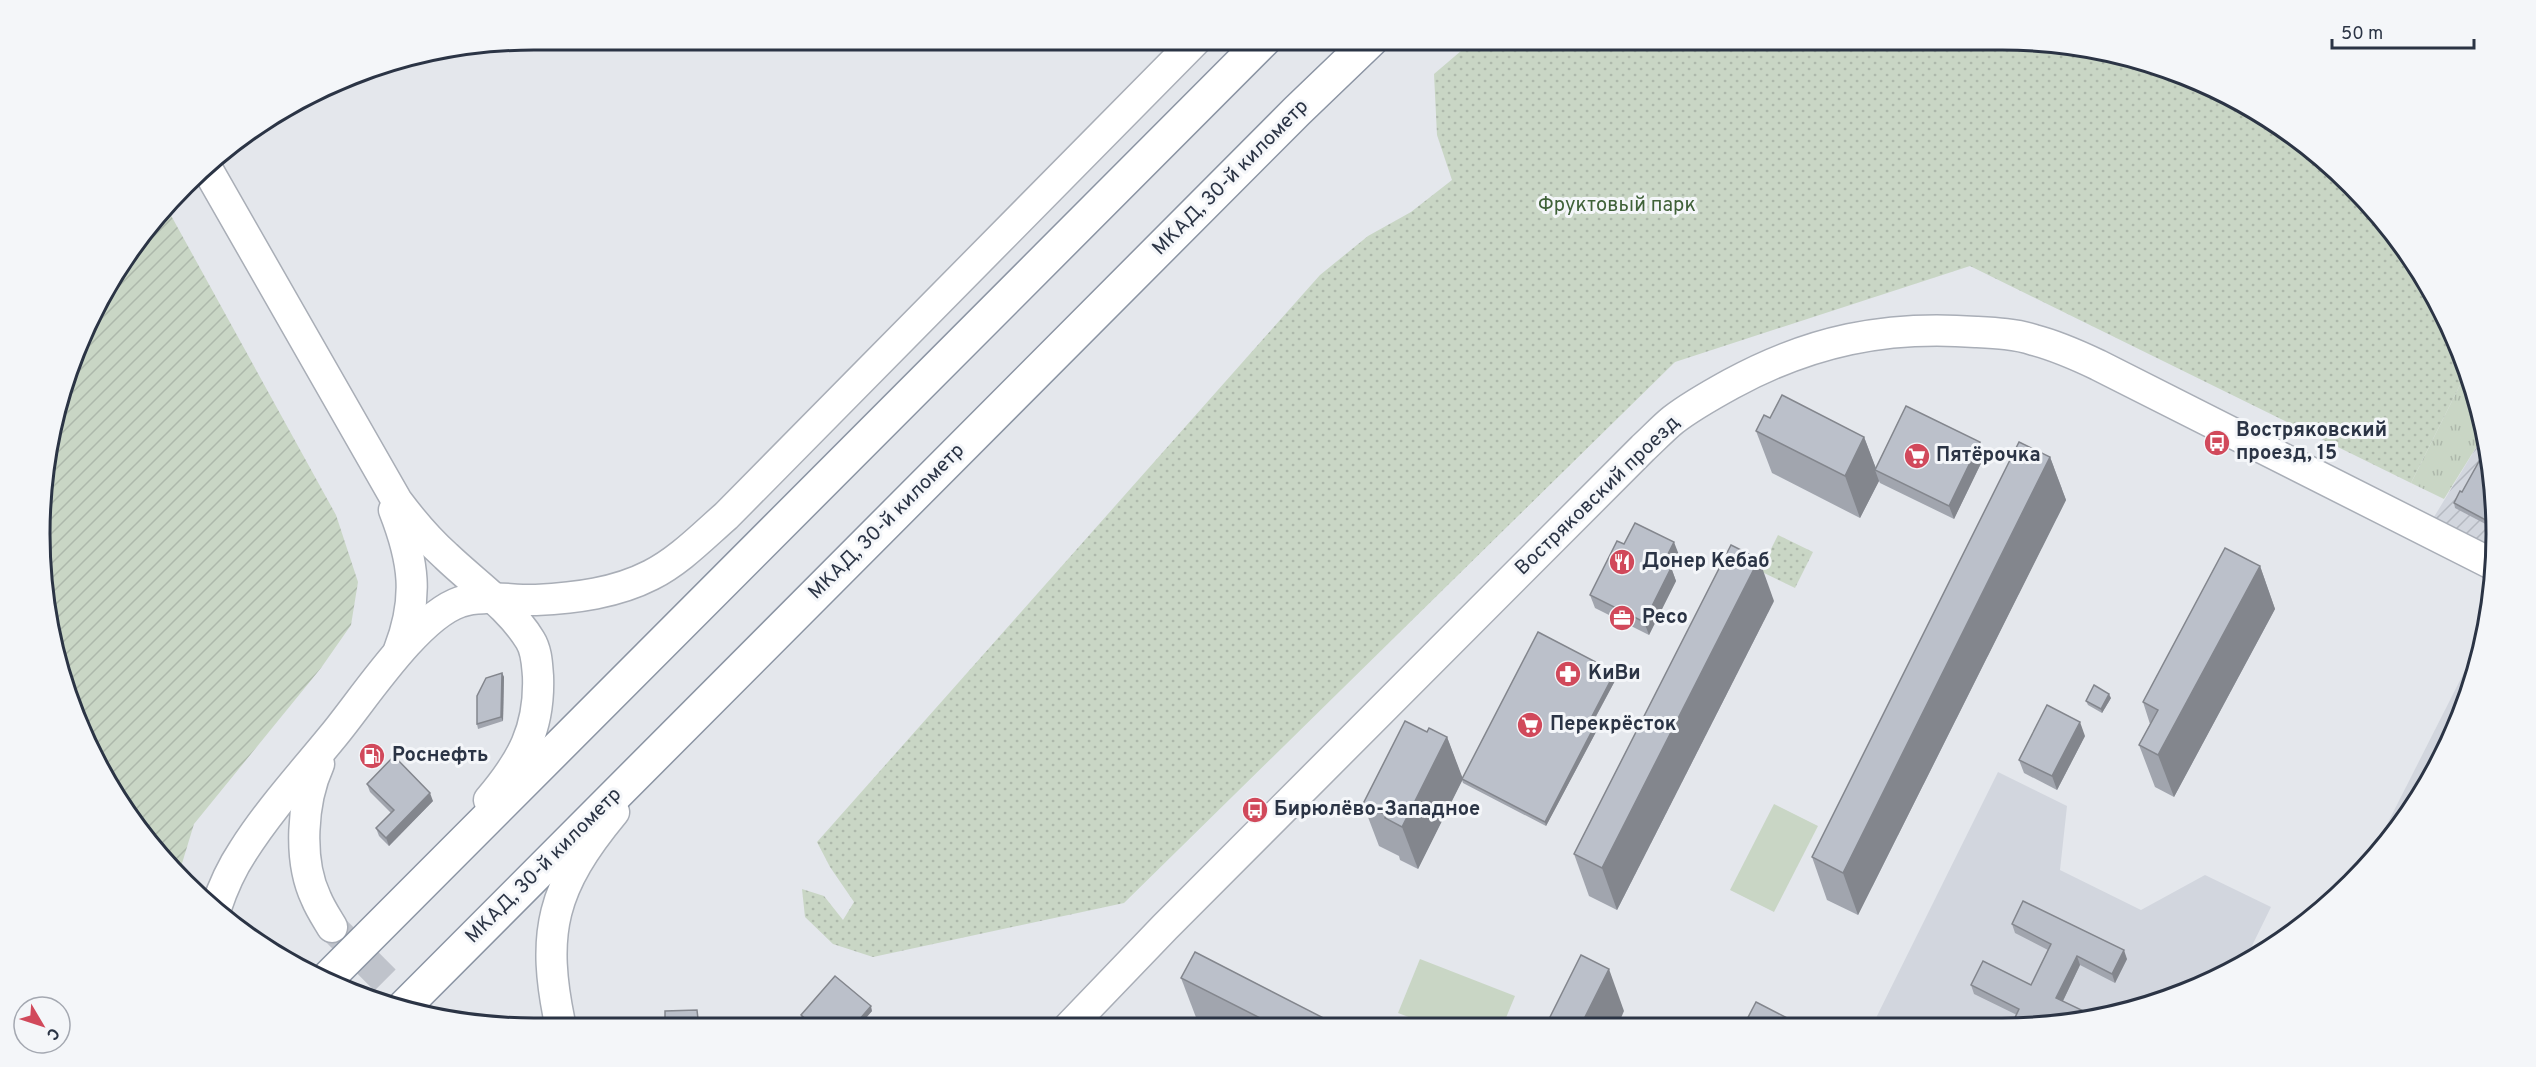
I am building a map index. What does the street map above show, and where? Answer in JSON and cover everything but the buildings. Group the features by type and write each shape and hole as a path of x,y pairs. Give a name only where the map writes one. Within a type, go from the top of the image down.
{"highway":[{"path":"332,974 1254,50"},
{"name":"МКАД, 30-й километр","path":"410,1001 1297,111 1361,50"}],"street":[{"path":"219,901 226,879 242,851 268,815 427,623 444,609 460,601 478,598 537,600 616,590 653,574 684,552 726,516 1186,50"},
{"path":"210,174 302,332 372,461 397,501 418,528 519,623 532,643 537,663 538,700 529,742 518,764 382,925"},
{"name":"Востряковский проезд","path":"1077,1018 1643,448 1674,420 1704,398 1753,372 1802,351 1856,338 1943,329 2032,339 2070,351 2485,561"},
{"path":"372,461 407,542 412,570 412,596 407,628 388,668"},
{"path":"559,1018 551,966 552,932 557,905 570,871 598,831 695,714"},
{"path":"332,927 315,896 309,873 304,842 305,809 310,782 322,755 342,725"}],"shaded area":[{"path":"2478,445 2485,502 2486,543 2434,517"},
{"path":"2469,663 2450,719 2437,748 2422,776 2384,831"},
{"path":"1998,772 2067,806 2060,870 2141,910 2205,875 2271,907 2250,949 2188,981 2128,1001 2066,1013 2034,1016 1876,1018"}],"green space":[{"name":"Фруктовый парк","path":"1462,50 2002,50 2066,54 2128,66 2188,86 2244,114 2297,150 2345,191 2386,239 2422,292 2450,348 2462,381 2411,483 1970,266 1675,362 1124,903 873,957 833,944 805,917 802,889 824,896 843,920 854,902 830,867 817,842 1320,275 1368,236 1411,212 1452,180 1437,135 1434,74"},
{"path":"170,214 336,515 358,582 351,625 321,668 194,824 181,865 150,828 114,776 86,719 66,659 54,597 51,565 51,502 54,470 66,408 75,378 99,319 114,292 131,265"},
{"path":"2462,381 2478,444 2444,499 2411,483"},
{"path":"1778,535 1813,552 1795,588 1760,571"},
{"path":"1774,804 1818,826 1774,912 1730,890"},
{"path":"1420,959 1515,996 1506,1018 1411,1018 1398,1013"}],"tunnel":[{"path":"332,927 405,1000"}],"place":[{"name":"Востряковский проезд, 15","path":"2217,443"},
{"name":"Пятёрочка","path":"1917,456"},
{"name":"Донер Кебаб","path":"1622,562"},
{"name":"Ресо","path":"1622,618"},
{"name":"КиВи","path":"1568,674"},
{"name":"Перекрёсток","path":"1530,725"},
{"name":"Роснефть","path":"372,756"},
{"name":"Бирюлёво-Западное","path":"1255,810"}]}
